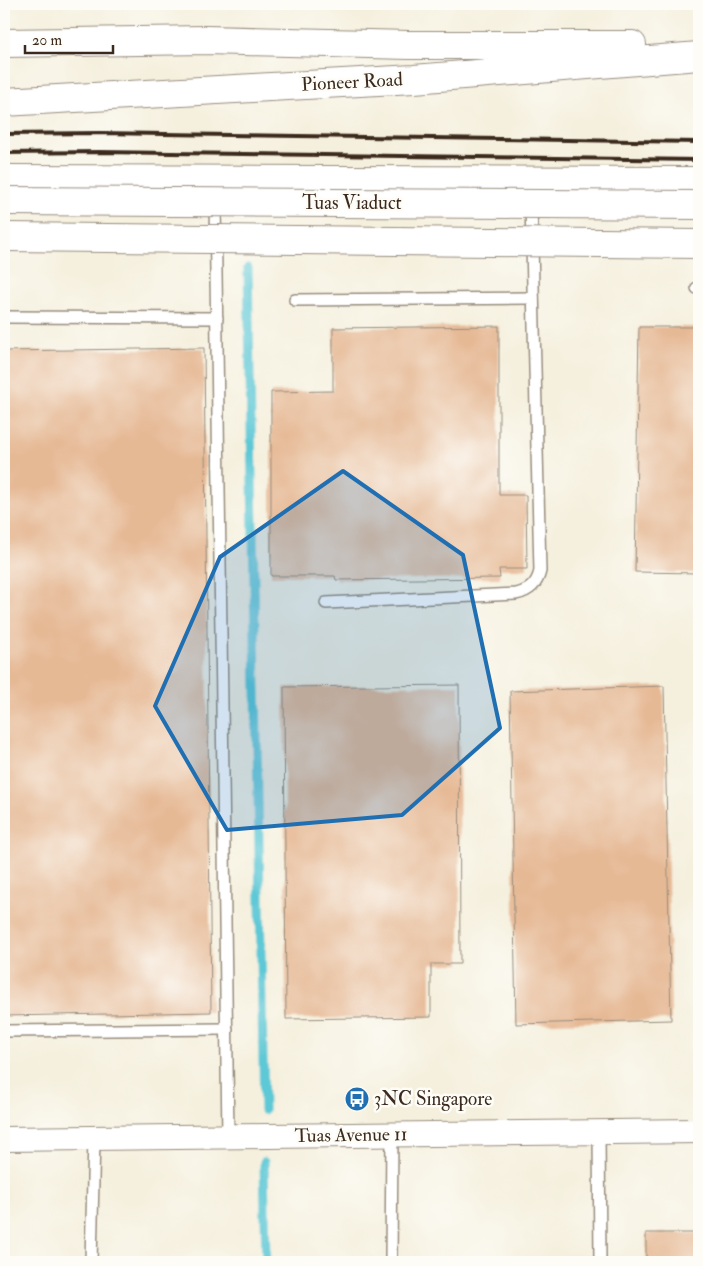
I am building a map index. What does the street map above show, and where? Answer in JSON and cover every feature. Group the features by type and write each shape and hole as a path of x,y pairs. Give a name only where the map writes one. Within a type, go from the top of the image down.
{"main road":[{"path":"4,43 206,40 409,45 699,45"},
{"name":"Pioneer Road","path":"4,102 414,79 699,56"},
{"path":"4,180 699,181"},
{"name":"Tuas Viaduct","path":"4,201 699,205"},
{"path":"4,237 699,244"}],"street":[{"name":"Tuas Avenue 11","path":"4,1139 699,1131"}],"lane":[{"path":"215,180 228,1136"},
{"path":"326,602 516,594 526,592 538,580 540,571 530,181"},
{"path":"295,300 533,298"},
{"path":"4,316 217,318"},
{"path":"4,1030 227,1029"},
{"path":"599,1132 600,1262"},
{"path":"391,1262 392,1135"},
{"path":"91,1262 94,1138"}],"highlighted area":[{"path":"343,471 463,555 500,728 402,815 227,830 155,706 220,557"}],"building":[{"path":"499,326 499,495 526,495 527,569 499,569 500,578 336,580 335,576 271,576 271,392 333,391 333,328"},
{"path":"639,327 699,327 699,573 635,572"},
{"path":"204,348 211,1012 4,1016 4,351"},
{"path":"459,685 460,964 431,964 431,1017 286,1019 284,687"},
{"path":"664,686 671,1020 516,1024 510,691"},
{"path":"646,1233 699,1233 699,1262 646,1262"}],"waterway":[{"path":"248,268 264,1110"},
{"path":"264,1162 266,1262"}],"railway":[{"path":"4,134 99,133 699,142"},
{"path":"4,153 99,152 699,160"}],"place":[{"name":"3NC Singapore","path":"357,1099"}]}
